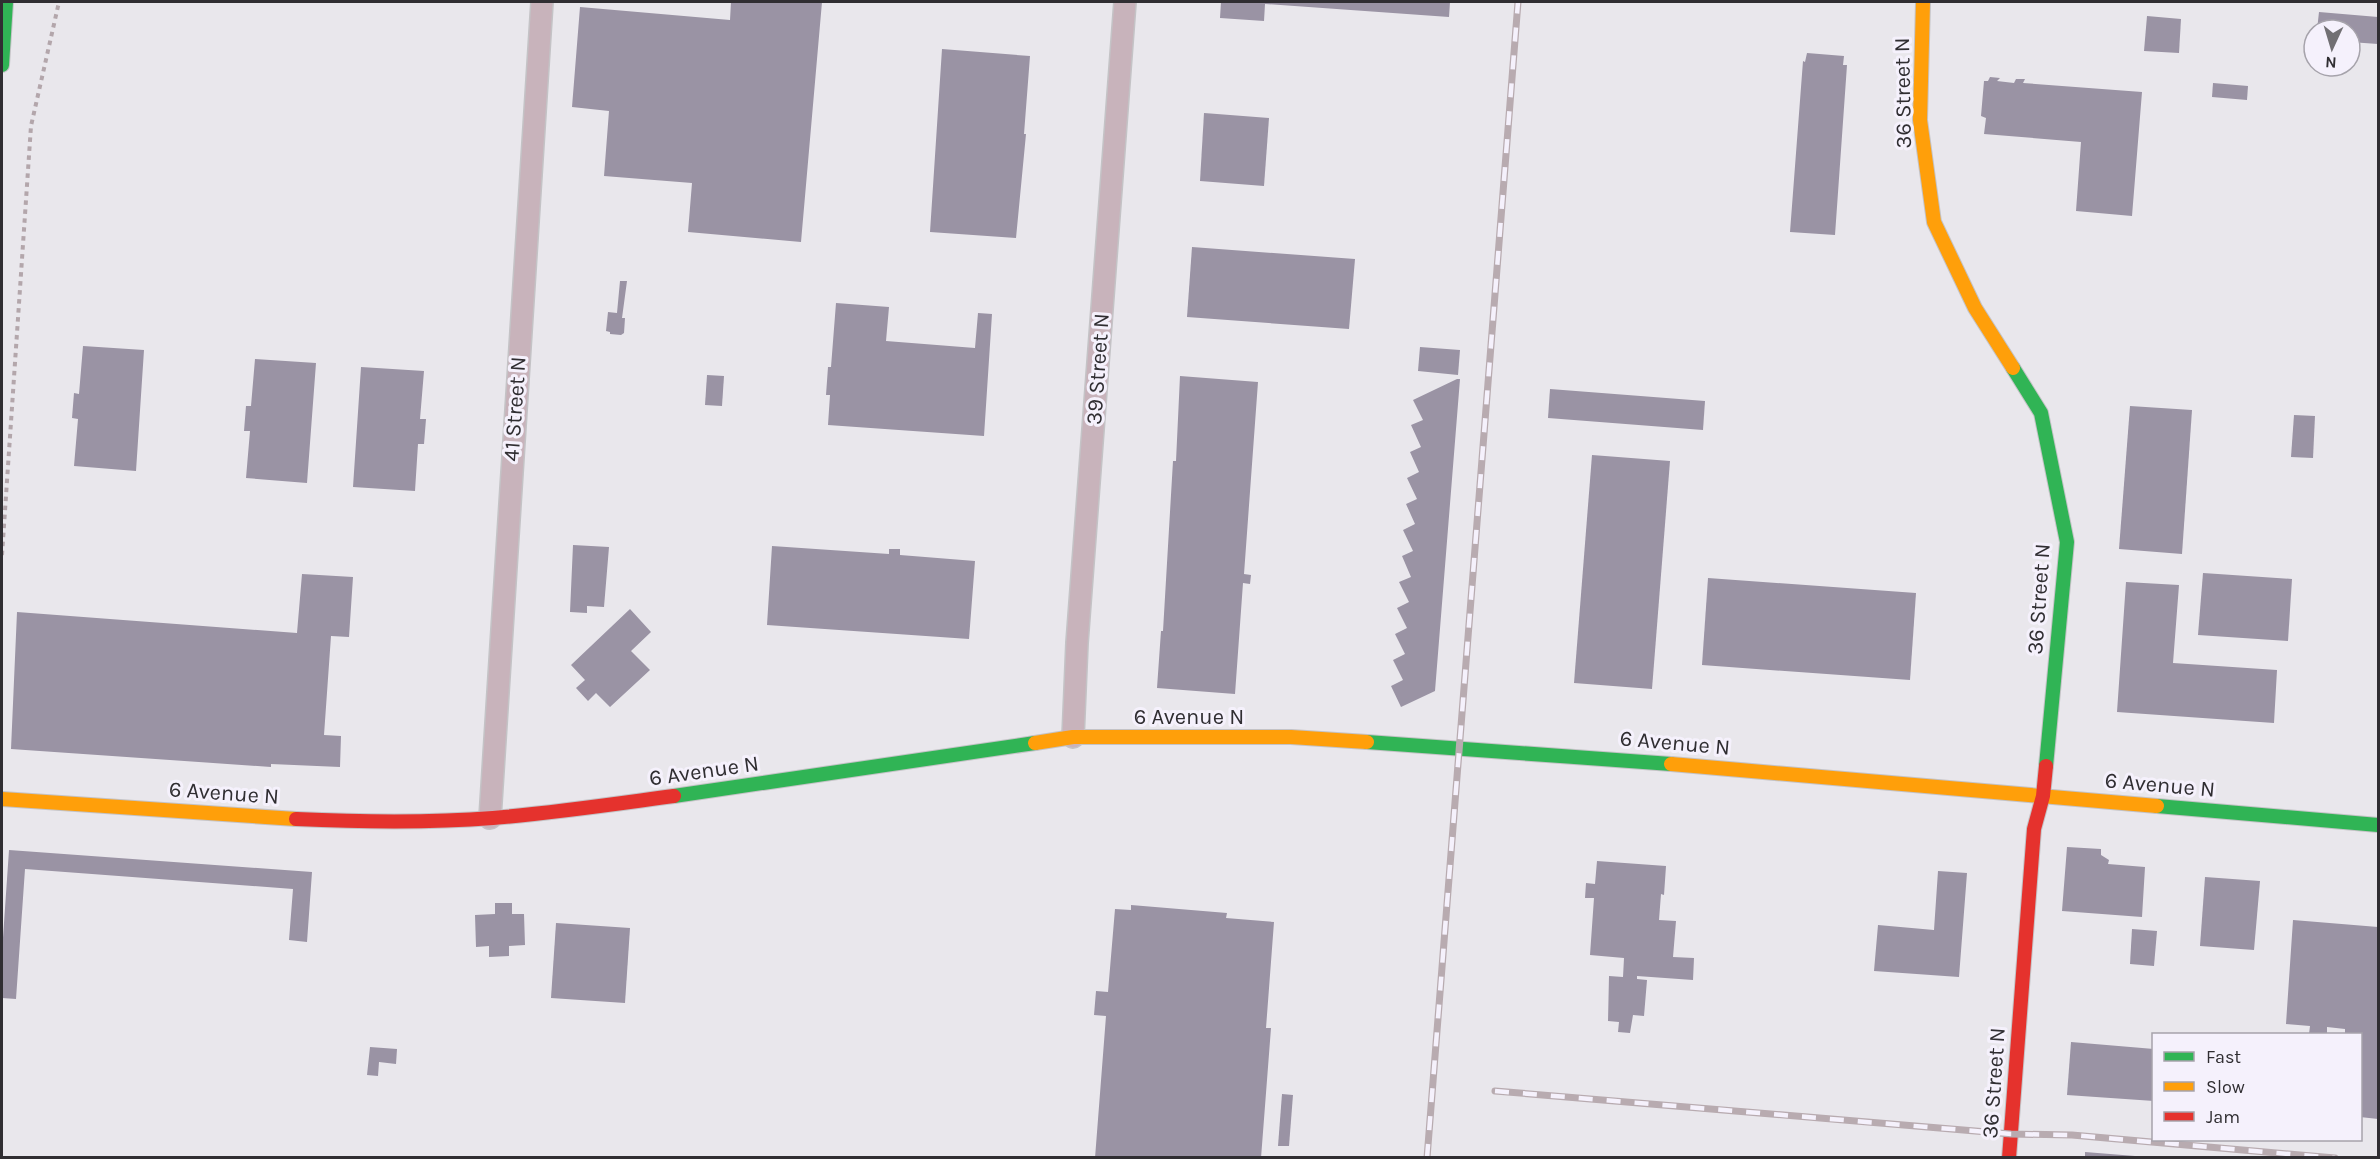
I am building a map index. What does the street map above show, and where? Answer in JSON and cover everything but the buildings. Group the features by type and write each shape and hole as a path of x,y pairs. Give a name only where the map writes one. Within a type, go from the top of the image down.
{"street":[{"path":"2,65 6,2"},
{"name":"41 Street N","path":"490,818 542,2"},
{"name":"39 Street N","path":"1073,737 1077,643 1125,2"},
{"name":"36 Street N","path":"1923,2 1920,120 1934,222 1975,308 2041,413 2067,542 2043,796 2034,829 2009,1158"},
{"name":"6 Avenue N","path":"2,799 349,821 490,818 581,809 749,786 1073,737 1291,737 1580,757 2379,825"}],"path":[{"path":"2,555 31,126 59,2"}],"railway":[{"path":"1427,1158 1518,2"},
{"path":"1495,1091 2011,1134 2072,1135 2335,1158"}],"traffic: fast":[{"path":"2,65 6,2"},
{"path":"2013,368 2041,413 2067,542 2046,766"},
{"path":"1367,742 1671,764"},
{"path":"674,796 1035,743"},
{"path":"2157,806 2378,825"}],"traffic: slow":[{"path":"1923,2 1920,120 1934,222 1975,308 2013,368"},
{"path":"1035,743 1073,737 1291,737 1367,742"},
{"path":"1671,764 2157,806"},
{"path":"2,799 296,819"}],"traffic: jam":[{"path":"2009,1158 2034,829 2043,796 2046,766"},
{"path":"296,819 394,822 469,820 538,814 674,796"}]}
